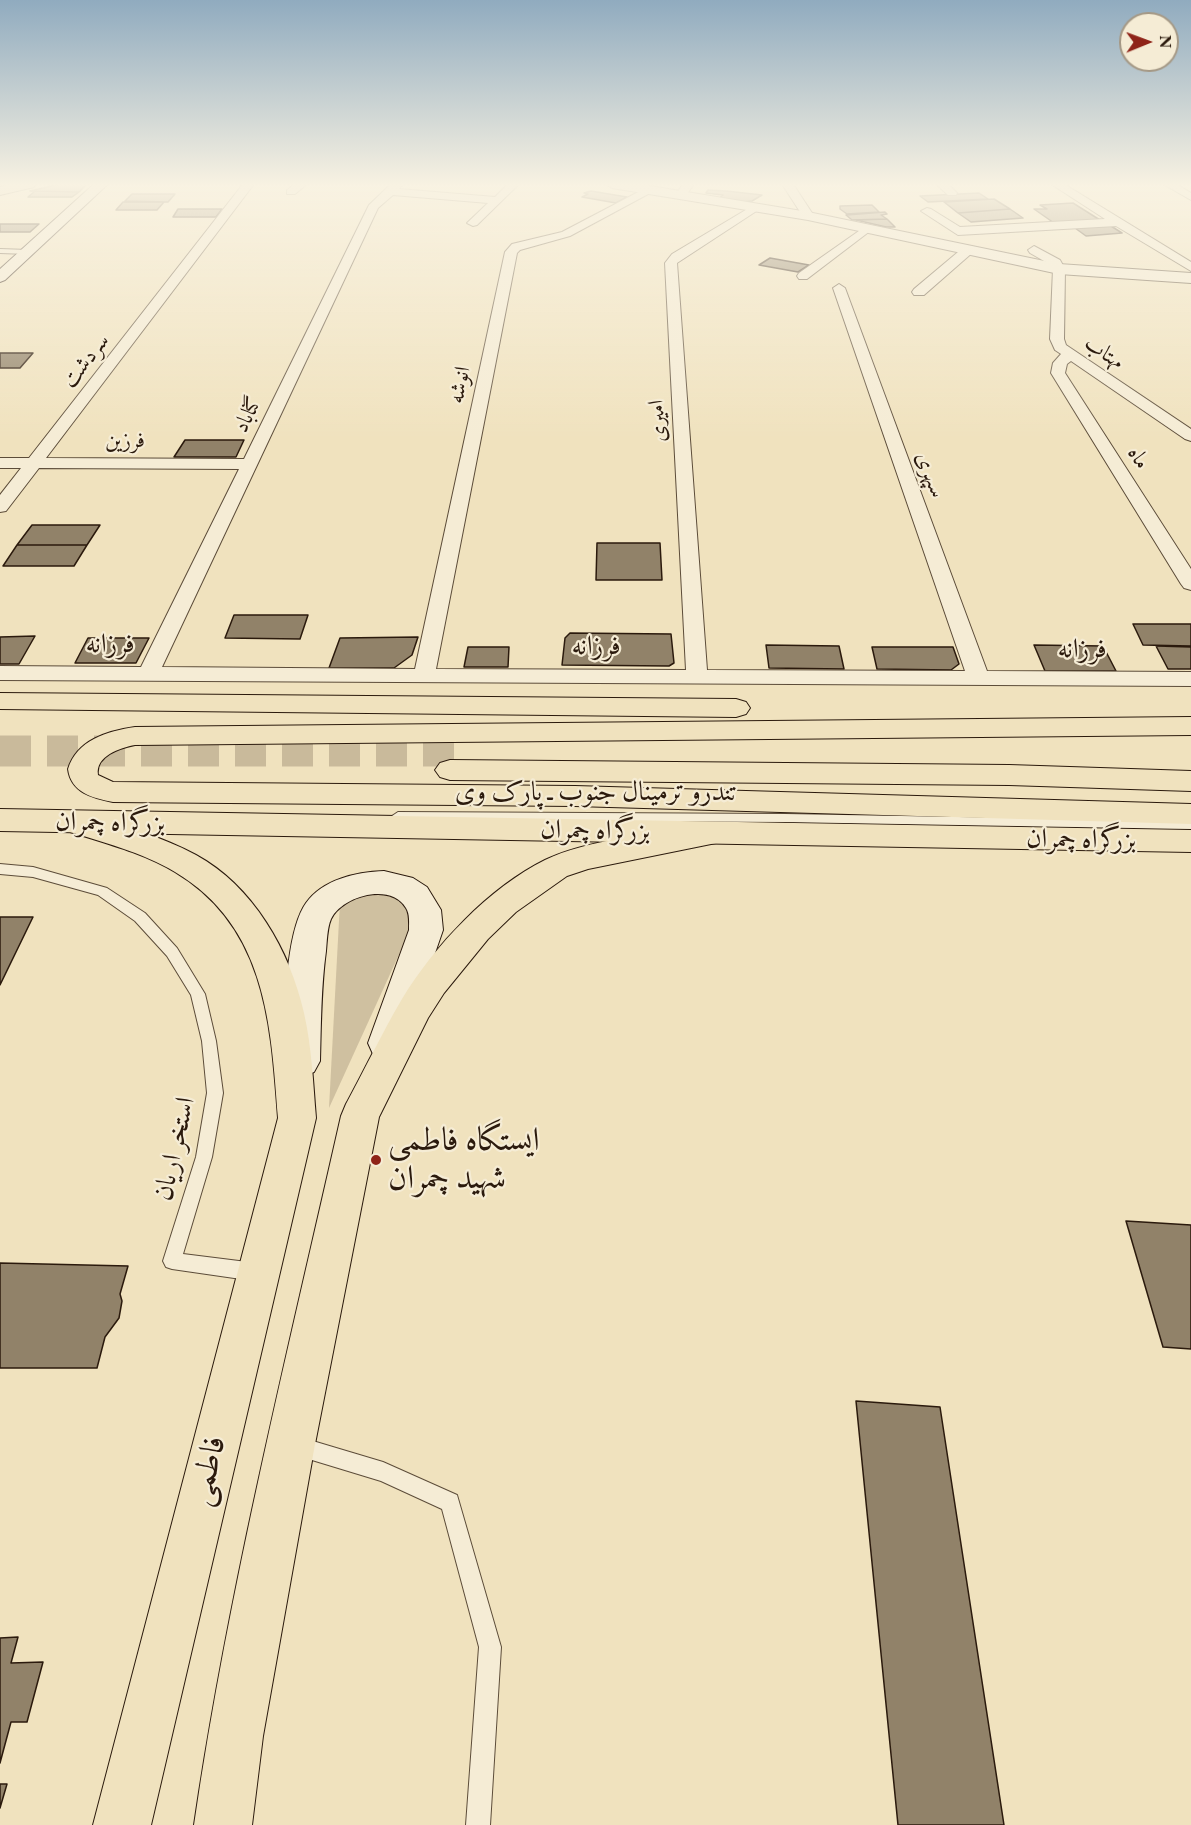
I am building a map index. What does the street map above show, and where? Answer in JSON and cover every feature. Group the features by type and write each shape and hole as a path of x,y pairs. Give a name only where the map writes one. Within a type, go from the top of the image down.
{"main road":[{"path":"0,701 1191,712"},
{"path":"1191,726 135,735 112,741 92,753 86,760 82,775 92,787 113,792 574,796 1191,814"},
{"path":"1191,749 1008,747 454,761 1191,781"},
{"name":"بزرگراه چمران","path":"0,820 1191,841"},
{"path":"75,822 188,864 223,892 241,913 271,965 286,1011 297,1118"},
{"path":"223,1825 235,1736 291,1444 360,1116 415,1009 432,983 476,930 504,903 556,868 584,858 716,833"},
{"name":"فاطمی","path":"122,1825 297,1118"}],"street":[{"name":"سردشت","path":"0,507 183,269"},
{"name":"گناباد","path":"149,673 343,269"},
{"name":"انوشه","path":"424,675 507,269"},
{"name":"امیری","path":"670,269 697,676"},
{"path":"803,276 812,269"},
{"path":"919,292 946,269"},
{"name":"مهتاب","path":"1059,269 1057,342 1068,355 1191,436"},
{"path":"1061,269 1191,278"},
{"name":"سپهری","path":"839,288 978,677"},
{"name":"ماه","path":"1068,355 1060,363 1058,373 1191,584"},
{"name":"فرزین","path":"0,463 249,464"},
{"name":"فرزانه","path":"0,673 1191,679"},
{"path":"297,1118 312,921 318,910 339,892 368,883 382,883 409,890 424,908 427,918 426,930 360,1116"}],"lane":[{"name":"تندرو ترمینال جنوب ـ پارک وی","path":"0,813 773,818 1191,825"},
{"name":"استخر اریان","path":"0,868 33,872 102,891 140,917 177,960 198,994 210,1041 215,1093 204,1157 172,1260 257,1273"},
{"path":"291,1444 383,1472 450,1502 490,1647 478,1825"}],"shaded area":[{"path":"350,890 408,895 412,926 329,1108 340,902"}],"building":[{"path":"782,269 802,269 798,272"},
{"path":"0,353 33,353 20,368 0,368"},
{"path":"185,440 244,440 236,457 174,457"},
{"path":"32,525 100,525 87,545 17,545"},
{"path":"597,543 660,543 662,580 596,580"},
{"path":"17,545 87,545 74,566 3,566"},
{"path":"234,615 308,615 300,639 225,638"},
{"path":"1133,624 1191,624 1191,646 1143,645"},
{"path":"570,633 671,634 674,663 669,666 562,665 565,638"},
{"path":"35,636 19,664 0,664 0,637"},
{"path":"418,637 412,655 394,668 329,668 340,638"},
{"path":"88,638 149,638 136,663 75,663"},
{"path":"766,645 839,646 844,669 769,668"},
{"path":"1034,645 1103,646 1116,671 1045,671"},
{"path":"1156,646 1191,647 1191,669 1168,669"},
{"path":"468,647 509,647 508,667 464,667"},
{"path":"872,647 953,647 959,664 951,670 877,669"},
{"path":"0,917 33,917 0,985"},
{"path":"1126,1221 1191,1225 1191,1349 1163,1347"},
{"path":"0,1263 128,1266 120,1294 122,1301 119,1318 105,1337 97,1368 0,1368"},
{"path":"856,1401 940,1407 1004,1825 898,1825"},
{"path":"18,1637 11,1663 43,1662 27,1722 11,1722 0,1763 0,1638"},
{"path":"0,1784 7,1784 0,1808"}],"tunnel":[{"path":"0,751 459,751"}],"place":[{"name":"ایستگاه فاطمی شهید چمران","path":"376,1160"}]}
